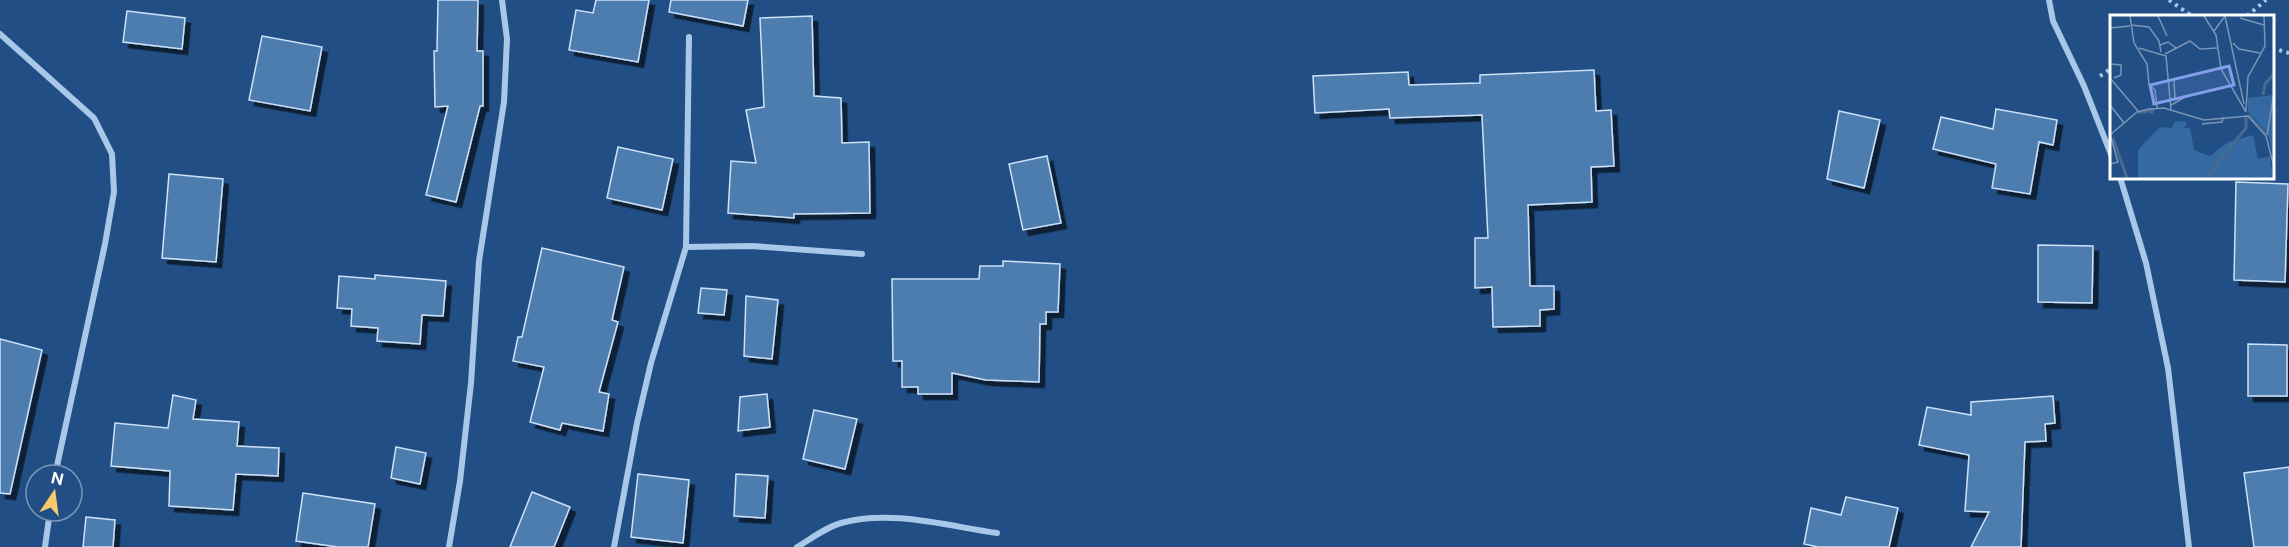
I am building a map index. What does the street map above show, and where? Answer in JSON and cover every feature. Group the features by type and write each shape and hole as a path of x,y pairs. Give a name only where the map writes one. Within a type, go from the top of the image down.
{"street":[{"path":"449,547 460,481 471,383 478,261 504,102 507,39 502,0"},
{"path":"2049,0 2053,21 2084,86 2110,152"},
{"path":"0,34 94,118 112,154 114,192 59,463"},
{"path":"614,547 625,479 646,383 686,247 689,37"},
{"path":"2120,178 2146,263 2168,368 2189,547"},
{"path":"686,247 752,246 862,254"},
{"path":"797,547 838,524 860,519 899,519 997,533"},
{"path":"45,547 48,523"}],"path":[{"path":"2169,0 2191,15"},
{"path":"2248,15 2266,0"},
{"path":"2274,49 2289,53"}],"building":[{"path":"438,0 478,0 477,51 483,51 483,106 480,106 456,202 426,195 448,106 435,107 434,51 437,51"},
{"path":"596,0 649,0 638,62 569,50 576,10 593,13"},
{"path":"671,0 748,0 743,26 669,12"},
{"path":"127,11 185,18 182,49 123,42"},
{"path":"812,16 814,96 841,98 842,143 869,142 870,213 794,214 794,218 728,213 731,161 756,163 746,110 764,107 760,18"},
{"path":"262,36 322,47 310,111 249,100"},
{"path":"1594,70 1596,111 1611,110 1614,166 1591,167 1592,202 1528,205 1530,286 1554,286 1554,309 1540,310 1540,326 1493,327 1492,287 1475,288 1475,238 1488,238 1482,115 1390,118 1389,109 1315,113 1313,76 1408,72 1409,85 1480,83 1480,75"},
{"path":"1996,109 2057,120 2053,145 2039,142 2030,194 1992,188 1996,164 1933,149 1941,117 1993,129"},
{"path":"1839,111 1880,120 1864,188 1827,179"},
{"path":"618,147 673,159 662,210 607,198"},
{"path":"1047,156 1061,223 1023,230 1009,164"},
{"path":"169,174 223,179 216,262 162,258"},
{"path":"2236,182 2288,184 2285,282 2234,280"},
{"path":"2038,245 2093,246 2092,303 2038,302"},
{"path":"542,248 624,267 612,320 618,322 599,392 609,394 603,431 562,423 560,430 530,422 544,367 513,361 518,337 522,337"},
{"path":"1003,261 1060,264 1058,312 1046,312 1046,324 1040,324 1039,382 986,380 952,373 952,394 918,394 918,387 902,387 902,361 893,361 892,279 979,279 980,266 1003,266"},
{"path":"375,275 446,281 443,316 422,315 420,344 377,341 378,328 351,326 352,309 337,308 339,276 375,279"},
{"path":"701,288 727,290 724,315 698,313"},
{"path":"746,296 778,300 772,359 744,356"},
{"path":"0,339 42,350 10,494 0,493"},
{"path":"2248,344 2287,345 2287,396 2248,396"},
{"path":"767,394 770,427 738,431 740,397"},
{"path":"173,395 196,400 193,419 239,422 237,446 279,448 278,476 236,474 233,510 169,506 170,471 111,466 115,423 168,428"},
{"path":"2053,396 2055,423 2045,424 2046,441 2025,442 2021,547 1971,547 1989,512 1965,511 1969,455 1919,445 1927,407 1971,415 1971,402"},
{"path":"814,410 857,419 845,469 803,459"},
{"path":"396,447 426,453 420,484 391,478"},
{"path":"2289,467 2289,547 2254,547 2244,473"},
{"path":"638,474 689,480 683,543 631,537"},
{"path":"736,474 768,476 765,518 734,516"},
{"path":"532,492 570,507 554,547 510,547"},
{"path":"303,493 375,504 368,547 338,547 296,541"},
{"path":"1846,497 1898,508 1889,547 1818,547 1804,544 1811,508 1841,515"},
{"path":"86,517 115,520 113,547 83,547"}]}
